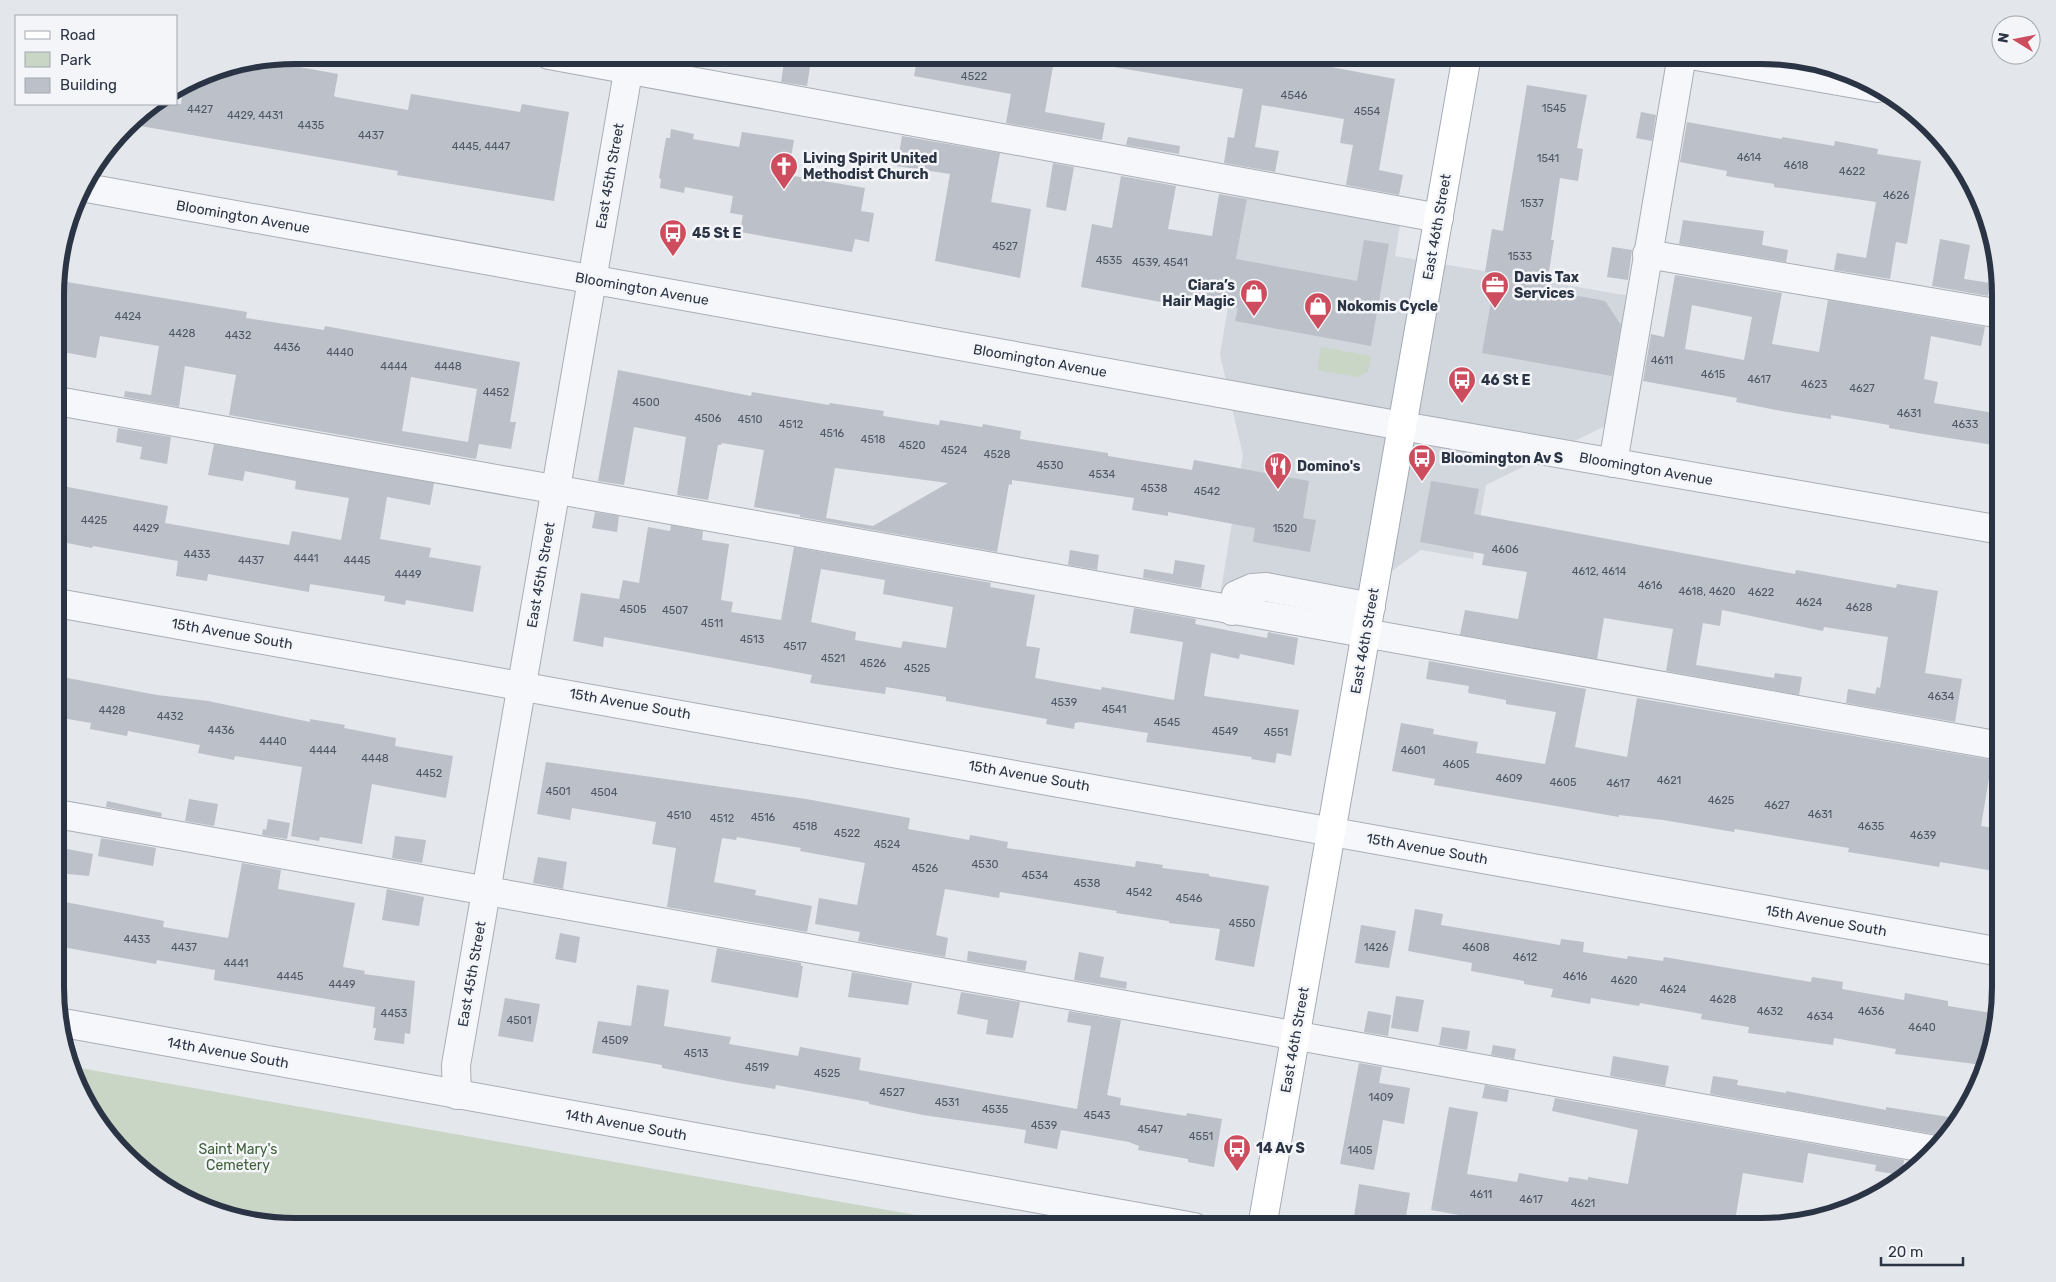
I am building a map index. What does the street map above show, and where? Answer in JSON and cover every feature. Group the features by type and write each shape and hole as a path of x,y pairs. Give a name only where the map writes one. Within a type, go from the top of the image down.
{"main road":[{"name":"East 46th Street","path":"1264,1218 1465,64"}],"street":[{"name":"East 45th Street","path":"457,1095 456,1065 630,64"},
{"path":"640,64 1439,218"},
{"path":"1613,463 1680,64"},
{"path":"1742,64 1856,84"},
{"name":"Bloomington Avenue","path":"90,189 1402,426 1992,529"},
{"path":"1647,254 1992,313"},
{"path":"64,403 556,488 1366,635 1992,745"},
{"path":"1232,611 1236,595 1252,588 1266,587 1371,608"},
{"name":"15th Avenue South","path":"64,604 1992,951"},
{"path":"64,815 1927,1149"},
{"name":"14th Avenue South","path":"67,1024 1144,1218"}],"shaded area":[{"path":"1250,179 1403,205 1395,256 1636,297 1615,421 1486,485 1473,559 1421,550 1325,619 1219,602 1243,456 1220,354"}],"green space":[{"path":"1321,347 1371,356 1368,372 1356,377 1317,370"},
{"name":"Saint Mary's Cemetery","path":"78,1068 933,1218 280,1218 250,1214 206,1201 166,1179 142,1161 111,1128 95,1103"}],"building":[{"path":"283,64 338,74 334,96 336,97 408,110 411,94 520,112 522,104 569,112 554,201 397,175 398,171 137,125 163,105 181,104 183,93 206,81 250,68"},
{"path":"784,64 810,67 807,86 781,82"},
{"path":"916,64 1053,64 1045,112 1105,123 1102,140 1006,123 1011,94 914,76"},
{"path":"1114,64 1315,64 1395,79 1379,170 1403,175 1399,195 1346,185 1353,145 1340,143 1344,119 1262,105 1255,147 1279,151 1275,172 1224,163 1228,137 1234,138 1243,89 1114,67"},
{"path":"1527,85 1587,95 1577,148 1583,149 1578,181 1560,178 1551,240 1554,240 1546,290 1605,301 1621,325 1612,376 1482,353 1496,273 1485,272 1492,229 1503,231"},
{"path":"1641,112 1656,115 1652,141 1636,138"},
{"path":"1687,122 1834,146 1835,141 1878,149 1877,154 1921,161 1907,244 1896,242 1890,279 1834,270 1837,253 1866,258 1876,202 1774,187 1774,184 1726,176 1727,171 1680,162"},
{"name":"Living Spirit United Methodist Church","path":"671,129 694,134 693,139 739,147 742,132 794,140 788,175 865,188 861,211 874,213 869,242 855,239 852,252 740,232 743,215 730,213 733,196 685,187 684,193 660,188 661,179 659,178 666,138 670,138"},
{"path":"902,136 1000,153 991,202 1031,209 1020,278 935,261 950,174 897,166"},
{"path":"1128,137 1180,146 1179,154 1126,145"},
{"path":"1053,163 1074,167 1066,211 1046,207"},
{"path":"1121,176 1176,186 1168,229 1212,236 1219,194 1247,199 1236,259 1357,281 1364,240 1389,244 1371,346 1235,321 1238,308 1177,298 1176,300 1166,299 1166,303 1081,287 1092,224 1112,228"},
{"path":"1683,220 1764,231 1762,245 1788,250 1786,262 1679,244"},
{"path":"1940,239 1970,245 1964,279 1990,283 1988,296 1932,286"},
{"path":"1612,247 1632,250 1628,280 1607,277"},
{"path":"1675,275 1782,293 1772,344 1819,352 1828,300 1985,327 1981,346 1931,336 1924,379 1938,382 1934,403 1992,413 1992,445 1889,428 1889,425 1831,415 1831,419 1787,412 1736,402 1737,398 1643,381 1651,334 1664,337","holes":["1692,305 1752,317 1744,360 1685,349"]},
{"path":"67,282 247,312 246,318 324,330 325,326 520,362 510,422 516,422 511,449 479,444 476,459 229,415 236,375 185,366 179,407 124,397 125,391 151,395 159,346 100,336 96,358 64,352 64,303","holes":["411,377 477,389 468,442 402,431"]},
{"path":"618,370 751,396 752,392 829,405 830,403 884,411 883,416 939,425 940,420 982,427 983,424 1021,431 1020,439 1108,453 1108,456 1192,470 1194,460 1309,481 1303,518 1316,520 1310,552 1253,542 1255,528 1168,512 1168,516 1132,510 1134,498 1012,480 1012,485 1009,484 997,552 754,507 764,450 722,443 718,445 708,500 677,495 686,437 634,427 624,485 598,481","holes":["835,468 948,483 873,526 826,518"]},
{"path":"118,428 171,437 167,464 140,459 142,447 116,442"},
{"path":"214,444 434,483 430,505 387,497 380,539 431,548 429,557 481,566 473,612 406,600 405,605 384,601 385,596 310,584 309,592 208,574 207,581 176,576 178,561 64,542 64,486 168,506 165,523 289,545 292,531 341,540 349,498 295,489 296,481 245,471 243,481 208,475"},
{"path":"1431,481 1479,489 1474,514 1795,574 1796,570 1896,588 1897,584 1938,591 1925,673 1962,679 1955,722 1846,703 1848,689 1875,694 1877,687 1880,688 1888,637 1824,627 1823,631 1722,610 1720,626 1703,623 1696,665 1774,678 1775,673 1802,677 1799,695 1666,671 1673,629 1604,618 1597,659 1460,635 1465,610 1518,619 1527,572 1482,565 1484,554 1420,542"},
{"path":"595,512 619,516 617,532 592,528"},
{"path":"671,525 703,531 702,540 729,544 721,600 733,602 731,612 781,620 794,547 991,583 990,587 1035,595 1026,646 1040,648 1035,678 1101,690 1102,687 1174,700 1183,642 1130,633 1134,608 1196,619 1195,624 1267,638 1268,632 1298,638 1294,665 1240,654 1239,659 1211,653 1204,696 1299,710 1291,756 1277,753 1275,763 1251,759 1252,757 1146,742 1148,733 1080,722 1075,723 1074,729 1046,724 1047,719 946,701 946,697 886,687 885,694 810,683 812,675 604,637 603,647 573,641 581,593 619,599 623,580 639,583 648,527 670,531","holes":["821,569 885,580 883,594 953,607 946,648 903,641 901,648 855,640 856,632 811,622"]},
{"path":"1070,550 1099,555 1097,570 1068,565"},
{"path":"1175,560 1205,565 1201,588 1143,578 1144,569 1173,574"},
{"path":"1429,661 1586,689 1575,747 1627,757 1637,698 1992,760 1981,826 1992,828 1992,871 1940,862 1939,867 1848,852 1849,848 1735,829 1734,832 1663,820 1619,815 1619,817 1434,785 1435,779 1392,771 1401,723 1434,729 1433,734 1478,742 1476,753 1545,764 1556,712 1506,704 1506,700 1468,693 1469,686 1426,679"},
{"path":"64,677 157,695 208,701 310,722 310,719 345,725 344,728 396,738 395,746 453,756 446,798 372,784 362,844 320,837 319,841 291,836 302,767 235,756 234,760 198,753 200,745 128,731 127,736 90,729 91,723 64,718"},
{"path":"546,762 806,799 910,818 908,829 969,840 970,835 1008,842 1007,848 1135,867 1136,861 1163,865 1162,868 1209,874 1209,876 1269,886 1254,967 1215,960 1220,929 1169,923 1169,921 1116,913 1117,911 1000,892 999,898 945,889 936,935 948,938 945,957 858,941 860,932 815,924 819,898 857,905 865,863 800,851 801,848 737,837 736,840 722,838 714,882 756,890 755,895 812,906 807,932 667,907 676,848 652,844 656,822 572,808 570,820 537,814"},
{"path":"189,799 218,804 214,826 185,821"},
{"path":"107,801 162,813 161,817 106,807"},
{"path":"268,819 290,823 287,839 262,835 263,829 266,830"},
{"path":"395,836 426,840 422,863 392,858"},
{"path":"101,838 156,848 153,866 98,856"},
{"path":"64,848 93,854 89,876 64,874"},
{"path":"538,857 567,862 563,889 533,883"},
{"path":"242,863 281,870 278,889 355,903 343,967 365,971 364,974 415,981 410,1034 405,1033 404,1044 374,1040 376,1028 373,1028 375,1007 214,980 215,970 157,960 156,964 64,947 65,902 164,921 163,927 228,938"},
{"path":"387,889 424,897 419,926 382,920"},
{"path":"1415,909 1443,914 1441,925 1560,945 1561,939 1584,942 1583,952 1627,959 1628,956 1663,961 1664,957 1811,982 1812,977 1843,982 1842,989 1904,1000 1905,993 1948,1001 1948,1006 1991,1013 1988,1032 1979,1065 1895,1054 1896,1049 1834,1038 1833,1045 1748,1033 1749,1027 1701,1019 1702,1014 1640,1003 1639,1006 1591,998 1590,1004 1551,997 1553,989 1524,984 1524,981 1471,971 1472,963 1408,951"},
{"path":"1361,925 1396,931 1389,968 1355,963"},
{"path":"560,933 580,937 576,963 555,959"},
{"path":"717,948 801,963 801,966 803,966 798,998 711,982"},
{"path":"968,951 1027,961 1025,971 967,961"},
{"path":"1079,952 1104,957 1100,977 1127,982 1126,989 1074,980"},
{"path":"852,972 912,983 908,1005 848,997"},
{"path":"637,985 669,990 664,1026 731,1037 729,1044 798,1056 800,1047 861,1058 859,1070 1077,1109 1091,1026 1067,1022 1069,1011 1121,1020 1107,1095 1121,1098 1120,1105 1186,1116 1187,1113 1222,1119 1214,1167 1188,1162 1188,1159 1138,1150 1139,1146 1129,1142 1061,1130 1057,1149 1024,1143 1026,1130 923,1115 869,1104 869,1102 776,1085 775,1089 733,1082 662,1068 662,1065 592,1053 598,1021 631,1026"},
{"path":"961,992 1020,1002 1013,1038 986,1034 988,1020 957,1014"},
{"path":"1396,996 1424,1000 1418,1032 1391,1028"},
{"path":"505,998 540,1004 533,1042 498,1036"},
{"path":"1368,1011 1391,1015 1388,1036 1364,1032"},
{"path":"1442,1027 1470,1031 1467,1050 1439,1045"},
{"path":"1493,1045 1516,1049 1514,1059 1491,1055"},
{"path":"1613,1056 1669,1066 1665,1086 1610,1076"},
{"path":"1359,1063 1382,1067 1379,1083 1410,1088 1404,1124 1383,1120 1374,1170 1340,1164"},
{"path":"1713,1076 1738,1080 1737,1085 1786,1093 1786,1091 1886,1110 1886,1107 1952,1118 1938,1137 1933,1134 1710,1094"},
{"path":"1485,1085 1509,1090 1507,1102 1482,1098"},
{"path":"1555,1098 1904,1160 1903,1170 1897,1174 1875,1171 1876,1165 1808,1153 1803,1183 1743,1173 1736,1218 1477,1218 1431,1210 1449,1107 1478,1112 1467,1174 1517,1182 1519,1173 1568,1182 1569,1177 1588,1180 1588,1177 1628,1184 1638,1130 1552,1111"},
{"path":"1359,1184 1410,1193 1406,1218 1354,1218"}],"place":[{"name":"Living Spirit United Methodist Church","path":"784,190"},
{"name":"45 St E","path":"673,257"},
{"name":"Davis Tax Services","path":"1495,309"},
{"name":"Ciara’s Hair Magic","path":"1254,317"},
{"name":"Nokomis Cycle","path":"1318,330"},
{"name":"46 St E","path":"1462,404"},
{"name":"Bloomington Av S","path":"1422,482"},
{"name":"Domino's","path":"1278,490"},
{"name":"14 Av S","path":"1237,1172"}]}
